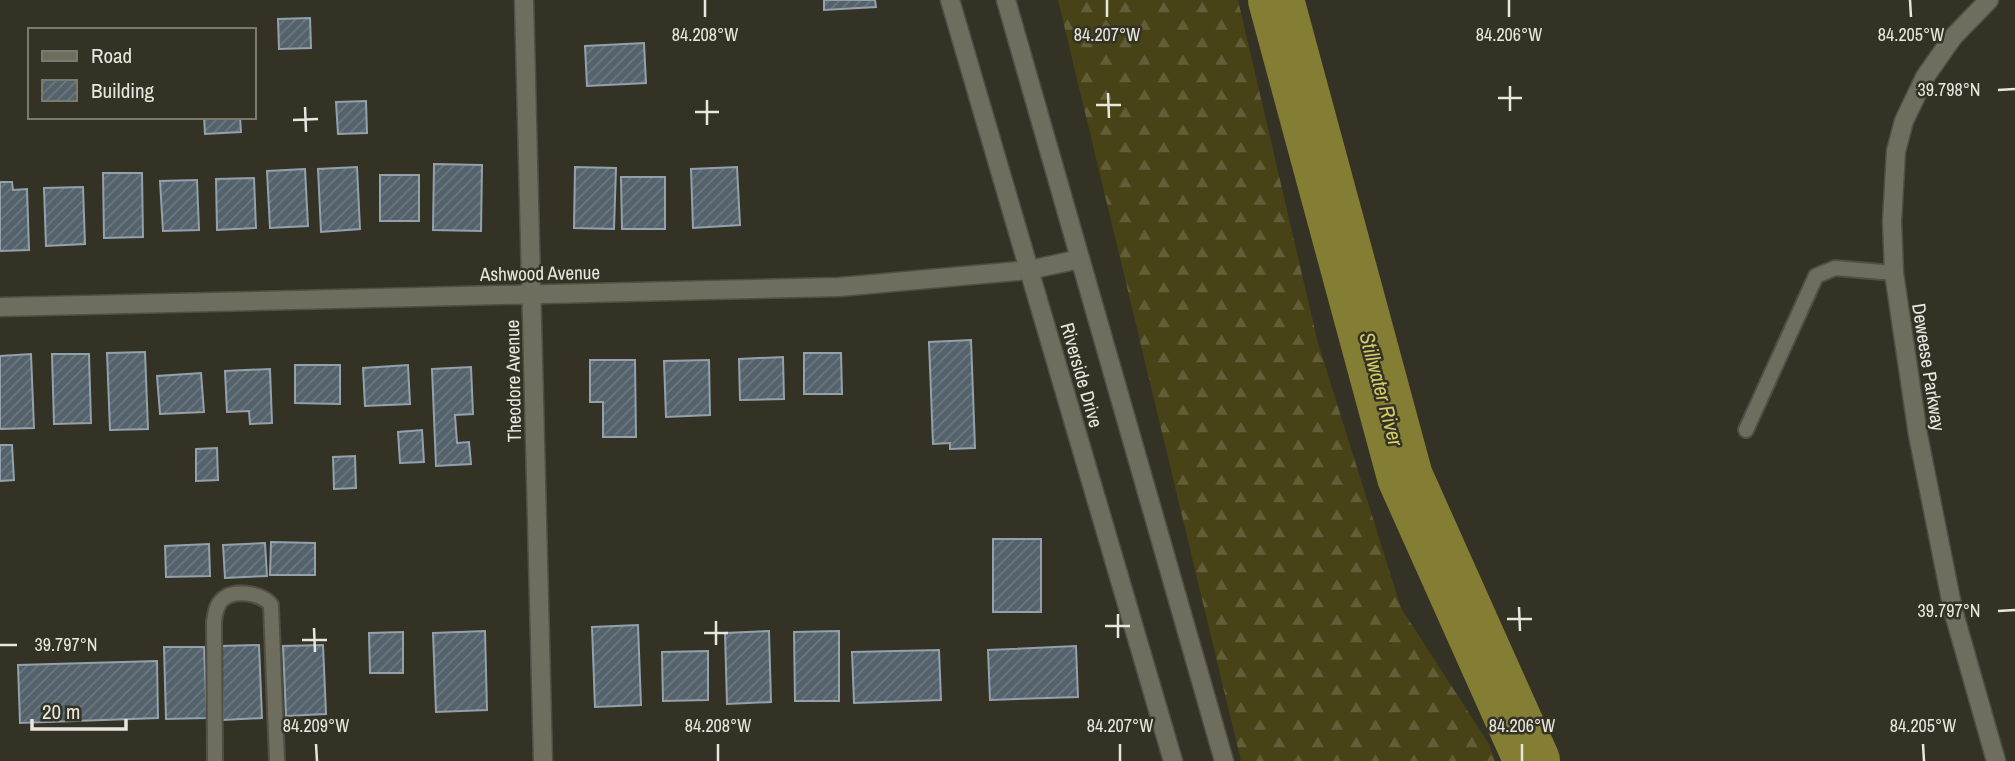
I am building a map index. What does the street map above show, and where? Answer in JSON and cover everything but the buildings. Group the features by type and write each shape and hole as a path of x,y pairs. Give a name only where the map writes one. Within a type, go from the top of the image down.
{"street":[{"name":"Theodore Avenue","path":"524,0 543,761"},
{"name":"Riverside Drive","path":"950,0 1172,761"},
{"name":"Riverside Drive","path":"1006,0 1224,761"},
{"name":"Deweese Parkway","path":"1989,0 1953,37 1925,77 1904,121 1895,165 1892,221 1894,273 1918,435 1953,610 1996,761"},
{"name":"Ashwood Avenue","path":"0,307 839,287 1029,270 1080,259"}],"lane":[{"path":"1746,430 1816,276 1835,268 1894,273"},
{"path":"215,761 216,608 221,599 229,595 246,594 260,595 271,605 277,761"}],"green space":[{"path":"1058,0 1238,0 1318,343 1401,608 1489,744 1495,761 1241,761"}],"waterway":[{"name":"Stillwater River","path":"1276,0 1405,477 1532,761"}]}
